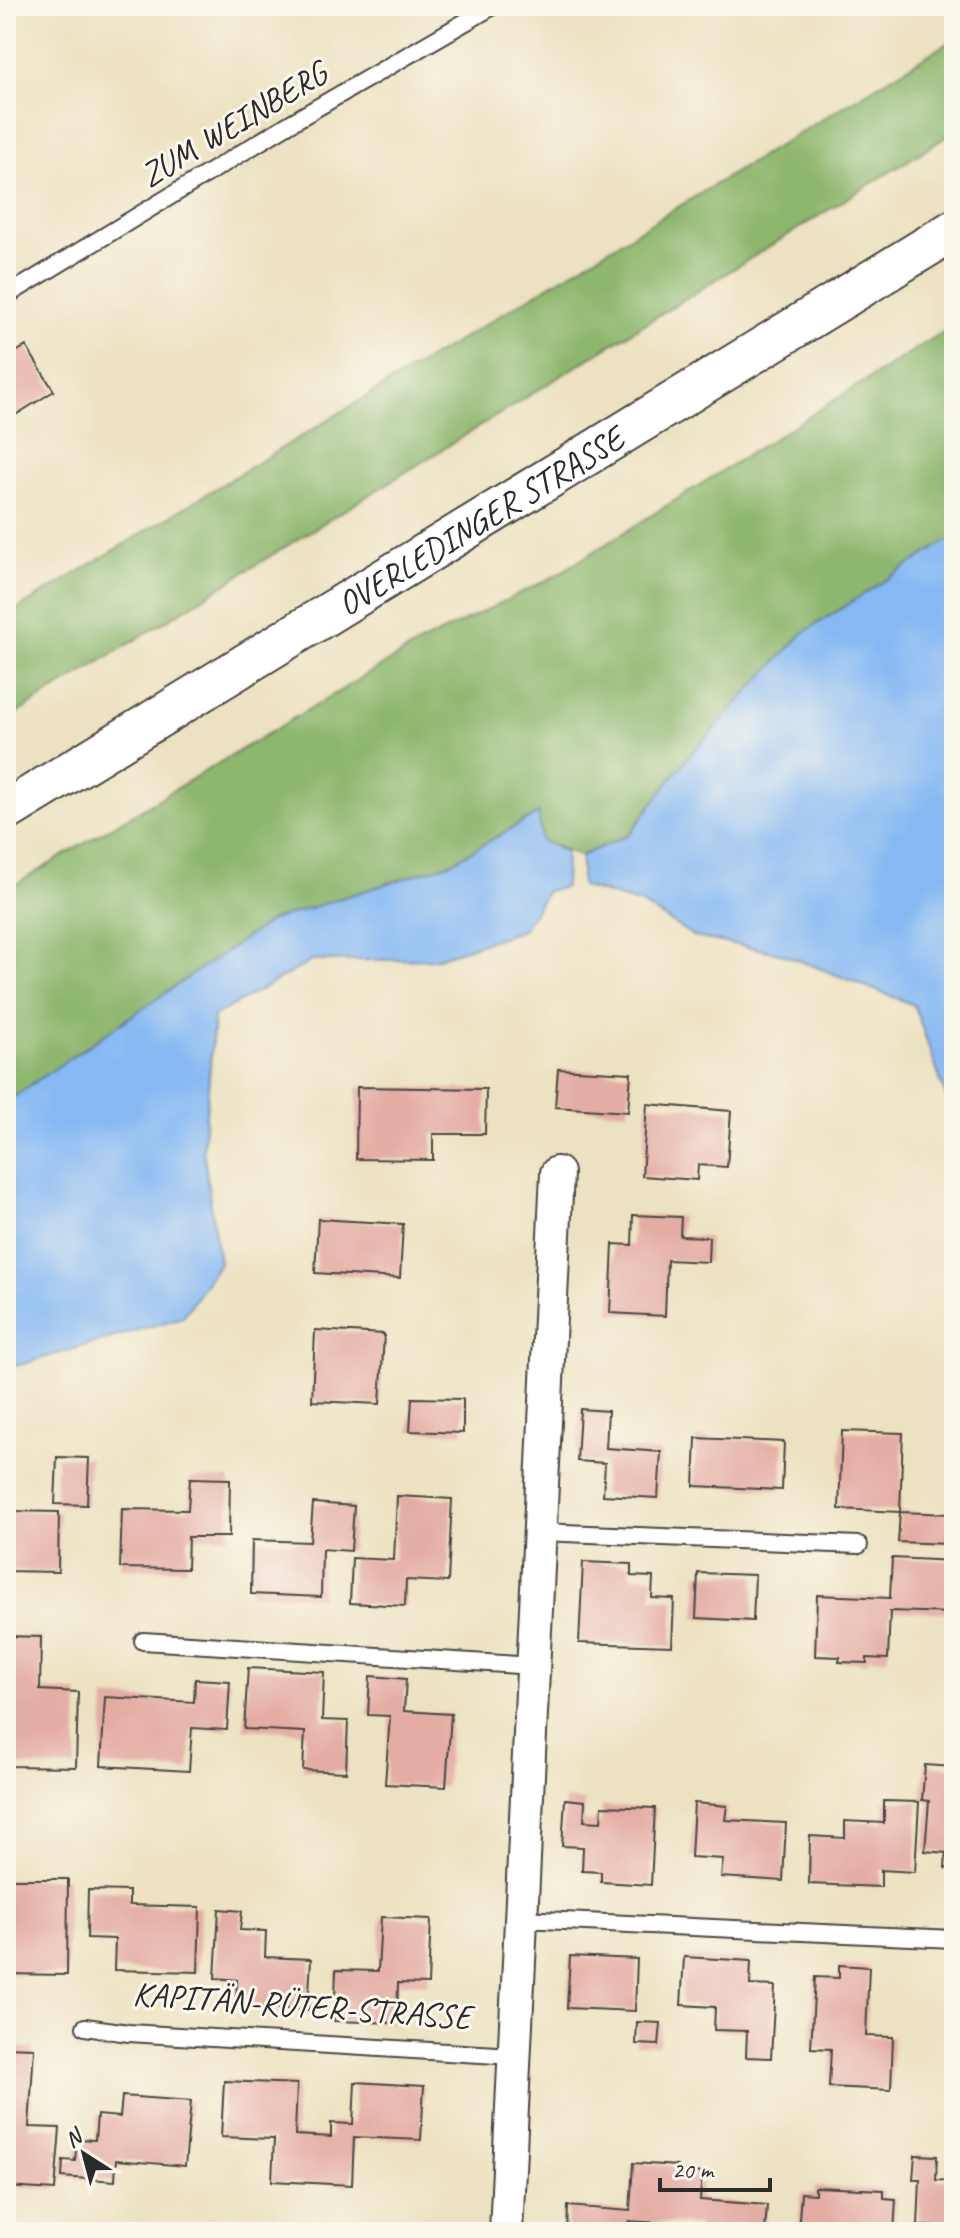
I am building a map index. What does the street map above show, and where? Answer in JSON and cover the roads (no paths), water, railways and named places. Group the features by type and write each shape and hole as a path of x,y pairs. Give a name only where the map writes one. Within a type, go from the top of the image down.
{"street":[{"name":"OVERLEDINGER STRASSE","path":"6,811 954,230"},
{"name":"KAPITÄN-RÜTER-STRASSE","path":"506,2232 557,1173"}],"lane":[{"name":"ZUM WEINBERG","path":"6,296 294,121 493,6"},
{"path":"540,1532 859,1545"},
{"path":"143,1641 533,1666"},
{"path":"521,1919 954,1939"},
{"name":"KAPITÄN-RÜTER-STRASSE","path":"85,2027 129,2033 514,2056"}],"water":[{"path":"954,541 954,1119 914,1005 780,953 695,937 642,904 581,886 581,856 629,835 689,756 803,633 945,542"},
{"path":"539,813 541,840 566,852 565,887 547,891 523,930 434,959 312,961 214,1016 203,1150 219,1263 183,1317 6,1369 6,1102 272,920 449,864"}]}
